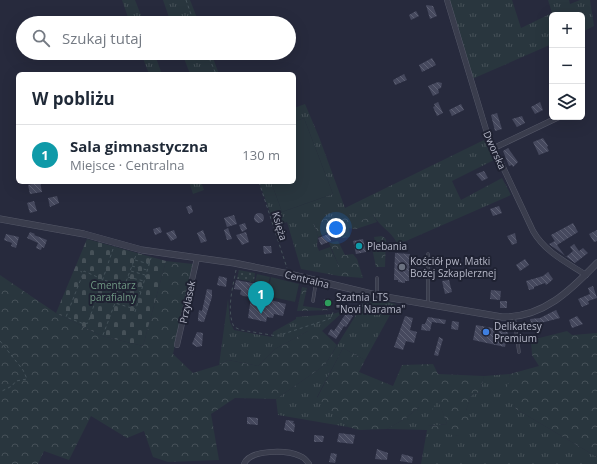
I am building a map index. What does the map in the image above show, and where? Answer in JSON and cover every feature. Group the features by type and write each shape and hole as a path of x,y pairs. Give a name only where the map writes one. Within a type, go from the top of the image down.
{"street":[{"name":"Dworska","path":"447,0 471,84 487,132 540,242 556,256 586,275"},
{"path":"494,148 553,120"},
{"name":"Centralna","path":"0,219 84,234 142,250 237,263 289,274 377,296 514,318 550,305 574,287 597,263"},
{"name":"Przylasek","path":"177,346 196,258"},
{"path":"244,464 246,460 253,455 268,451 300,456 309,464"}],"lane":[{"path":"428,254 428,304"},
{"path":"377,278 377,296"},
{"path":"313,301 317,281"},
{"path":"514,318 517,327 519,352"}],"path":[{"path":"186,0 192,16"},
{"path":"210,60 215,72"},
{"name":"Księża","path":"260,184 289,274"},
{"path":"83,272 66,317 84,324 88,323 104,280 114,246"},
{"path":"124,287 136,255"},
{"path":"135,312 151,258"},
{"path":"134,260 149,264"},
{"path":"237,263 232,295 231,320 234,326 272,336 326,320 331,318 333,312"},
{"path":"132,266 148,270"},
{"path":"75,269 141,292"},
{"path":"130,271 146,276"},
{"path":"128,276 144,281"},
{"path":"126,282 143,286"},
{"path":"102,335 115,303 136,309"},
{"path":"0,340 23,370 27,379 16,381 12,386 0,392"}],"green space":[{"path":"122,0 135,0 141,16 128,16"},
{"path":"163,0 190,0 196,16 169,16"},
{"path":"449,0 512,0 521,28 549,14 549,45 472,79"},
{"path":"548,0 569,0 570,4 580,0 590,0 594,26 585,30 585,12 552,12"},
{"path":"144,60 157,60 161,72 148,72"},
{"path":"185,60 214,60 218,72 189,72"},
{"path":"305,104 319,137 345,208 484,140 494,160 452,181 461,200 502,178 511,195 406,241 397,243 373,215 354,225 314,223 318,237 317,246 319,251 330,247 339,266 339,276 301,269 287,222 275,226 260,184 272,184 282,212 333,194 304,118 296,121 296,107"},
{"path":"304,118 333,194 282,212 272,184 296,184 296,121"},
{"path":"190,184 202,184 204,190 193,194"},
{"path":"346,211 354,224 373,215 377,222 356,229 349,228 350,237 337,238 332,231 318,237 314,223"},
{"path":"382,236 386,239 385,267 376,267 372,248 376,247 374,237"},
{"name":"Cmentarz parafialny","path":"87,239 166,261 143,346 102,336 56,313"},
{"path":"338,241 345,255 353,254 357,259 363,278 339,276 339,266 329,243"},
{"path":"166,261 193,264 173,354 193,373 219,365 228,360 258,366 275,349 308,331 322,331 337,345 325,365 276,399 235,398 211,414 219,460 168,462 153,457 144,431 127,438 91,416 69,460 44,451 38,464 0,464 0,275 56,313 102,336 143,346"},
{"path":"239,270 255,273 254,282 237,279"},
{"path":"257,274 270,277 268,284 255,281"},
{"path":"271,277 299,284 295,302 267,296"},
{"path":"302,287 307,288 303,306 333,310 297,311"},
{"path":"367,297 396,304 365,360 343,348 317,397 348,427 278,415 276,399 325,365"},
{"path":"228,299 230,322 234,330 272,337 273,332 296,319 296,317 332,314 344,311 322,331 308,331 275,349 258,366 228,360 219,365"},
{"path":"567,331 572,335 597,333 597,457 516,409 507,387 510,374 539,366 532,355 531,340"},
{"path":"343,348 365,360 359,372 393,386 402,365 433,364 438,374 484,376 480,392 471,395 466,411 473,424 458,436 427,430 428,426 447,424 438,400 432,410 419,407 406,418 387,429 359,430 348,427 317,398"},
{"path":"510,374 508,387 516,409 597,457 597,464 421,464 427,430 387,429 406,418 419,407 438,399 447,424 428,426 458,436 471,395 480,392 484,376"}],"building":[{"path":"426,5 433,6 437,16 430,19"},
{"path":"416,11 419,16 411,20 409,15"},
{"path":"432,58 436,65 422,72 419,65"},
{"path":"404,74 407,80 395,85 393,80"},
{"path":"438,82 442,83 441,88 438,89 439,93 433,96 428,86"},
{"path":"438,102 443,113 437,116 433,107 435,106 434,104"},
{"path":"540,102 543,110 535,114 531,107"},
{"path":"461,104 464,110 452,116 449,110"},
{"path":"497,113 502,129 495,131 491,115"},
{"path":"522,116 525,123 517,127 512,119"},
{"path":"543,138 549,151 539,155 533,142"},
{"path":"508,148 518,162 513,167 512,165 509,166 503,151"},
{"path":"484,171 488,178 482,181 476,174"},
{"path":"40,184 42,192 30,194 28,185"},
{"path":"57,196 59,203 50,207 48,198"},
{"path":"34,201 37,211 30,213 27,203"},
{"path":"191,205 193,212 189,214 186,207"},
{"path":"499,206 502,213 493,216 490,209"},
{"path":"259,213 264,218 259,223 254,218"},
{"path":"234,215 237,224 227,227 224,218"},
{"path":"245,223 247,229 242,232 239,225"},
{"path":"573,223 578,232 557,245 565,256 549,244 555,241 551,235"},
{"path":"160,227 162,232 155,235 153,229"},
{"path":"228,228 232,239 227,240 224,230"},
{"path":"174,230 177,238 171,241 166,233"},
{"path":"203,230 207,241 201,243 197,233"},
{"path":"597,230 597,241 594,242 589,234"},
{"path":"30,232 47,240 44,248 42,247 41,250 36,248 38,243 27,238"},
{"path":"246,232 249,242 242,245 236,235"},
{"path":"515,233 517,243 512,245 507,236"},
{"path":"6,234 19,237 16,248 11,246 12,243 4,240"},
{"path":"329,234 331,241 321,245 318,238"},
{"name":"Plebania","path":"363,239 366,252 356,254 353,241"},
{"path":"574,244 579,251 583,248 588,253 575,263 566,257 573,251 570,247"},
{"path":"263,246 271,246 272,253 264,254"},
{"name":"Kościół pw. Matki Bożej Szkaplerznej","path":"395,253 410,254 409,281 405,281 405,283 394,280"},
{"path":"525,259 529,265 520,271 516,265"},
{"path":"548,272 553,279 550,282 546,285 545,283 529,290 526,281 543,276"},
{"path":"219,276 227,278 226,287 217,285"},
{"path":"236,280 262,285 259,297 286,304 283,316 274,314 273,318 267,317 266,322 248,318 251,297 243,296 240,294 241,290 234,289"},
{"path":"449,280 452,292 445,294 442,281"},
{"path":"593,286 597,298 588,301 589,304 582,307 578,299 590,294 588,288"},
{"path":"207,289 212,290 212,297 204,322 198,321 199,310 202,311"},
{"path":"491,290 501,291 500,300 490,299"},
{"name":"Szatnia LTS \"Novi Narama\"","path":"324,299 332,301 331,306 323,305"},
{"path":"500,301 507,301 507,308 500,308"},
{"path":"556,310 560,318 529,326 528,323 531,322 530,319 540,318"},
{"path":"347,312 353,316 346,327 344,326 336,339 328,334 331,329 334,331"},
{"path":"405,316 413,318 410,330 417,332 414,343 406,341 403,350 394,347"},
{"path":"577,316 583,324 572,328 569,320"},
{"path":"428,317 446,320 445,324 432,322 430,331 421,330 422,324 425,324"},
{"path":"452,321 459,322 458,330 451,329"},
{"path":"476,325 508,331 505,347 473,340"},
{"path":"197,332 203,333 202,346 197,347 192,344"},
{"path":"439,337 443,339 438,356 434,355"},
{"path":"247,417 258,418 258,425 247,424"},
{"path":"286,420 294,421 294,432 284,430"},
{"path":"339,433 355,435 353,444 337,442"},
{"path":"314,435 324,436 323,442 314,442"},
{"path":"377,449 388,453 387,460 375,459"},
{"path":"331,453 337,454 335,463 329,462"},
{"path":"402,454 413,457 412,463 400,461"}],"place":[{"name":"Plebania","path":"359,246"},
{"name":"Kościół pw. Matki Bożej Szkaplerznej","path":"402,267"},
{"name":"Szatnia LTS \"Novi Narama\"","path":"328,303"},
{"name":"Sala gimnastyczna","path":"261,314"},
{"name":"Delikatesy Premium","path":"486,332"}]}
